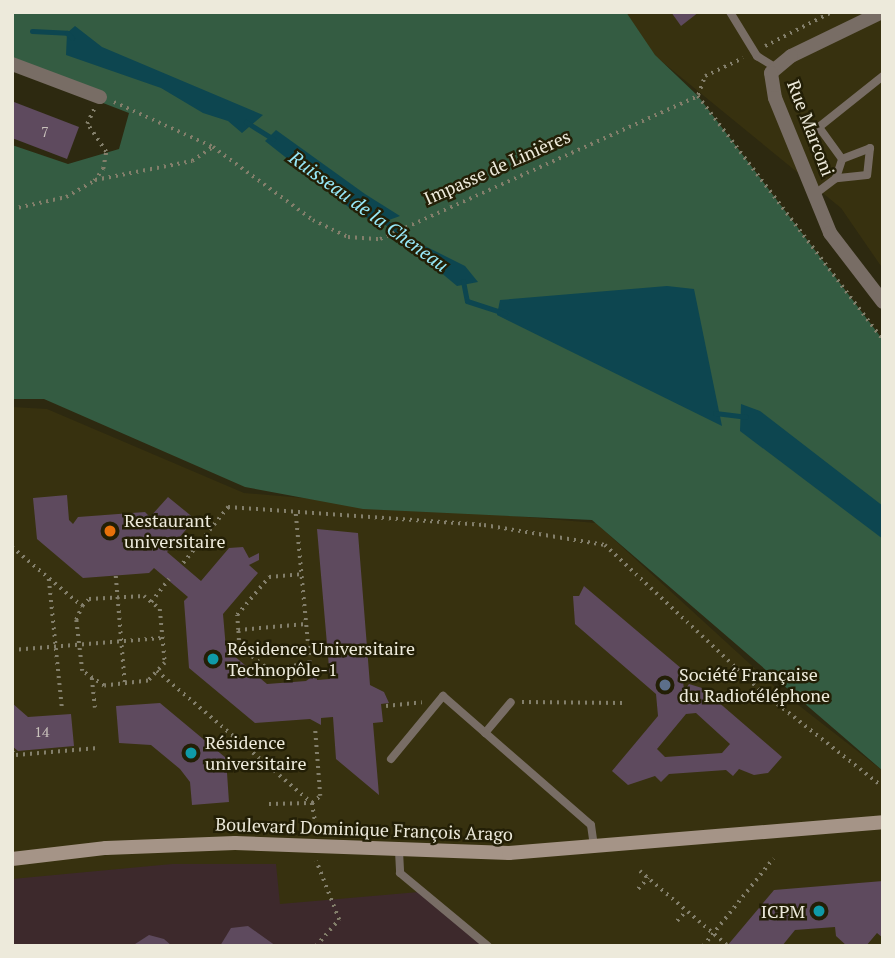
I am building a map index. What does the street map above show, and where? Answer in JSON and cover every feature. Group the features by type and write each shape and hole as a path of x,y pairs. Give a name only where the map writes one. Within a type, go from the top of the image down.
{"street":[{"name":"Rue Marconi","path":"882,12 791,56 771,73 775,98 830,233 883,302"},
{"path":"12,64 100,97"},
{"name":"Boulevard Dominique François Arago","path":"12,859 184,845 509,853 883,822"}],"lane":[{"path":"730,12 757,56 776,68"},
{"path":"842,159 819,127 883,76"},
{"path":"815,194 835,178 842,159 870,148 867,175 835,178"},
{"path":"391,759 443,696 591,825 594,847"},
{"path":"485,733 511,702"},
{"path":"398,851 400,873 488,946"}],"path":[{"name":"Impasse de Linières","path":"100,97 213,147 313,220 348,237 380,239 698,96 883,340"},
{"path":"94,181 103,169 106,152 86,124 100,97"},
{"path":"12,209 66,197 94,181 191,161 213,147"},
{"path":"183,562 229,507 296,514 484,525 605,545 761,691 883,787"},
{"path":"296,514 302,574 310,663 270,671 240,647 237,615 269,577 302,574"},
{"path":"12,547 82,606"},
{"path":"116,576 125,684"},
{"path":"49,579 62,708"},
{"path":"151,602 169,579"},
{"path":"144,596 151,602 160,609 164,663 148,681 104,686 82,671 76,620 82,606 89,599 144,596"},
{"path":"238,630 306,624"},
{"path":"12,650 162,638"},
{"path":"157,671 312,803 316,866 339,920 316,946"},
{"path":"92,678 95,708"},
{"path":"511,702 625,704"},
{"path":"386,706 419,703"},
{"path":"269,804 312,803 320,796 315,731"},
{"path":"12,752 16,755 98,748"},
{"path":"703,946 773,859"},
{"path":"640,871 727,945"},
{"path":"638,889 648,878"},
{"path":"677,921 686,911"}],"shaded area":[{"path":"625,12 883,12 883,269 841,208 655,56"},
{"path":"12,407 47,409 244,493 596,523 774,686 883,771 883,946 12,946"},
{"path":"172,864 276,864 280,904 419,892 483,946 12,946 12,879"}],"green space":[{"path":"12,12 626,12 655,55 698,96 883,340 883,771 592,520 363,509 245,487 44,399 12,399 12,145 68,164 119,149 129,113 12,68"}],"water":[{"path":"75,26 102,47 263,115 242,133 228,121 203,113 161,88 66,55 67,33"},
{"path":"276,130 400,216 378,224 351,209 265,141"},
{"path":"417,242 465,266 478,282 457,286 409,246"},
{"path":"667,286 694,289 722,426 497,315 500,300"},
{"path":"741,404 760,411 883,506 883,539 740,431"}],"building":[{"path":"671,12 699,12 681,26"},
{"path":"14,102 79,127 67,159 12,138"},
{"name":"Résidence Universitaire Technopôle-1","path":"67,495 69,520 73,524 78,517 145,512 150,517 168,497 195,519 167,552 201,581 229,548 243,547 249,558 259,553 259,560 249,565 258,573 223,614 226,649 267,684 306,681 317,673 317,680 330,679 317,529 358,533 370,685 384,692 389,703 381,704 383,722 373,723 379,795 336,759 333,717 321,718 321,725 310,719 255,723 189,668 184,601 188,597 154,568 149,573 83,578 37,539 33,498"},
{"name":"Société Française du Radiotéléphone","path":"584,586 682,669 684,691 689,684 702,688 782,757 768,773 754,775 739,769 733,776 726,770 669,774 661,782 655,776 628,785 612,771 658,716 656,694 575,624 573,596 579,596","holes":["696,713 730,744 722,753 665,757 657,749 686,714"]},
{"path":"12,703 28,717 71,714 74,746 18,751 12,746"},
{"name":"Résidence universitaire","path":"160,703 226,758 229,802 192,805 190,782 180,769 151,745 119,743 116,706"},
{"name":"ICPM","path":"883,881 883,938 877,933 866,946 847,946 836,936 835,927 795,930 782,946 727,946 774,890"},
{"path":"248,926 276,946 220,946 231,928"},
{"path":"149,935 164,939 172,946 132,946"}],"waterway":[{"name":"Ruisseau de la Cheneau","path":"32,31 67,33 72,38"},
{"name":"Ruisseau de la Cheneau","path":"246,122 273,139"},
{"name":"Ruisseau de la Cheneau","path":"380,217 416,247"},
{"name":"Ruisseau de la Cheneau","path":"463,281 467,301 505,313"},
{"name":"Ruisseau de la Cheneau","path":"715,413 746,417"}],"place":[{"name":"Restaurant universitaire","path":"110,531"},
{"name":"Résidence Universitaire Technopôle-1","path":"213,659"},
{"name":"Société Française du Radiotéléphone","path":"665,685"},
{"name":"Résidence universitaire","path":"191,753"},
{"name":"ICPM","path":"819,911"}]}
